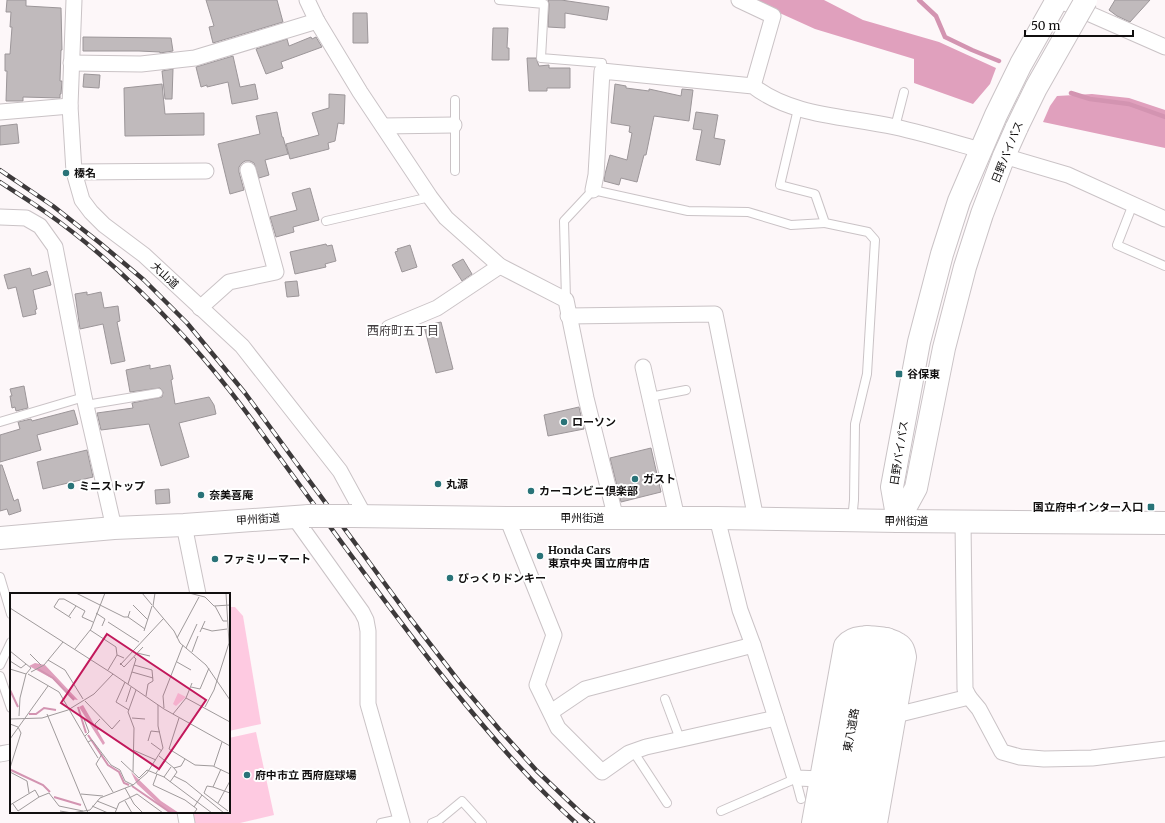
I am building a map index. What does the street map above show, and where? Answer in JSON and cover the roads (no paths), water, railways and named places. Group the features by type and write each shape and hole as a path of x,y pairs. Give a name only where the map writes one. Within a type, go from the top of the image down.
{"main road":[{"name":"日野バイパス","path":"898,521 892,487 919,342 944,246 959,201 994,119 1021,64 1058,0"},
{"name":"日野バイパス","path":"898,521 916,488 944,348 965,267 982,214 1004,156 1017,127 1039,82 1086,0"},
{"name":"甲州街道","path":"0,538 114,528 301,517 358,516 1165,523"},
{"path":"813,823 845,646 850,641 858,638 877,638 897,643 903,649 905,657 876,823"},
{"name":"東八道路","path":"834,823 877,638"},
{"name":"東八道路","path":"855,823 877,638"}],"street":[{"name":"大山道","path":"74,0 70,106 74,172 82,200 104,225 144,256 242,346 340,471 358,516"},
{"path":"307,0 317,21 360,92 430,197 446,218 500,266 566,300 568,316 586,398 616,518"},
{"path":"739,0 773,16 753,86"},
{"path":"1058,0 1165,47"},
{"path":"71,63 141,64 195,58 317,21"},
{"path":"593,190 596,175 602,71 753,86 765,95 798,109 895,127 980,150"},
{"path":"0,112 70,106"},
{"path":"383,126 454,125"},
{"path":"1004,156 1068,175 1165,219"},
{"path":"200,308 229,282 276,272 248,170"},
{"path":"74,172 206,171"},
{"path":"0,217 26,218 40,226 55,247 85,401 114,528"},
{"path":"389,328 437,308 500,266"},
{"path":"568,316 715,314 756,519"},
{"path":"643,367 677,518"},
{"path":"301,517 366,620 368,631 368,704 401,821"},
{"path":"508,518 554,636 538,685 558,728 602,772 633,751 776,718"},
{"path":"717,518 740,610 753,645 794,775 797,778 821,779"},
{"path":"963,522 965,689 969,697 980,710 1002,752 1020,757 1044,759 1092,758 1165,749"},
{"path":"184,525 198,593"},
{"path":"551,712 585,690 753,645"},
{"path":"896,712 904,713 969,697"},
{"path":"0,754 10,752"},
{"path":"185,813 187,823"}],"lane":[{"path":"499,0 544,4 541,58 602,62 602,71"},
{"path":"895,127 904,92"},
{"path":"455,100 455,171"},
{"path":"798,109 780,185 815,194 825,223"},
{"path":"566,300 564,220 593,190 688,211 748,212 791,226 825,223 868,232 875,240 867,374 855,424 854,500 852,521"},
{"path":"326,221 430,197"},
{"path":"1133,204 1117,245 1165,266"},
{"path":"650,397 686,390"},
{"path":"0,422 85,401 158,393"},
{"path":"0,577 10,611"},
{"path":"0,665 10,644"},
{"path":"0,676 10,705"},
{"path":"665,699 680,739"},
{"path":"633,751 667,803"},
{"path":"721,811 797,778 801,799"},
{"path":"432,823 439,820 462,801 482,823"},
{"path":"381,823 401,821"}],"waterway":[{"path":"919,0 936,16 945,37 999,61"},
{"path":"1071,93 1090,99 1129,104 1165,117"}],"railway":[{"path":"0,170 53,206 100,243 144,280 187,323 245,393 410,618 461,684 537,771 593,823"},
{"path":"0,182 39,207 97,252 146,297 192,345 248,415 436,668 520,768 576,823"}],"place":[{"name":"榛名","path":"66,173"},
{"name":"谷保東","path":"899,374"},
{"name":"ローソン","path":"564,422"},
{"name":"ガスト","path":"635,479"},
{"name":"丸源","path":"438,484"},
{"name":"ミニストップ","path":"71,486"},
{"name":"カーコンビニ倶楽部","path":"531,491"},
{"name":"奈美喜庵","path":"201,495"},
{"name":"国立府中インター入口","path":"1151,507"},
{"name":"Honda Cars 東京中央 国立府中店","path":"540,556"},
{"name":"ファミリーマート","path":"215,559"},
{"name":"びっくりドンキー","path":"450,578"},
{"name":"府中市立 西府庭球場","path":"247,775"}],"district":[{"name":"西府町五丁目","path":"403,331"}]}
